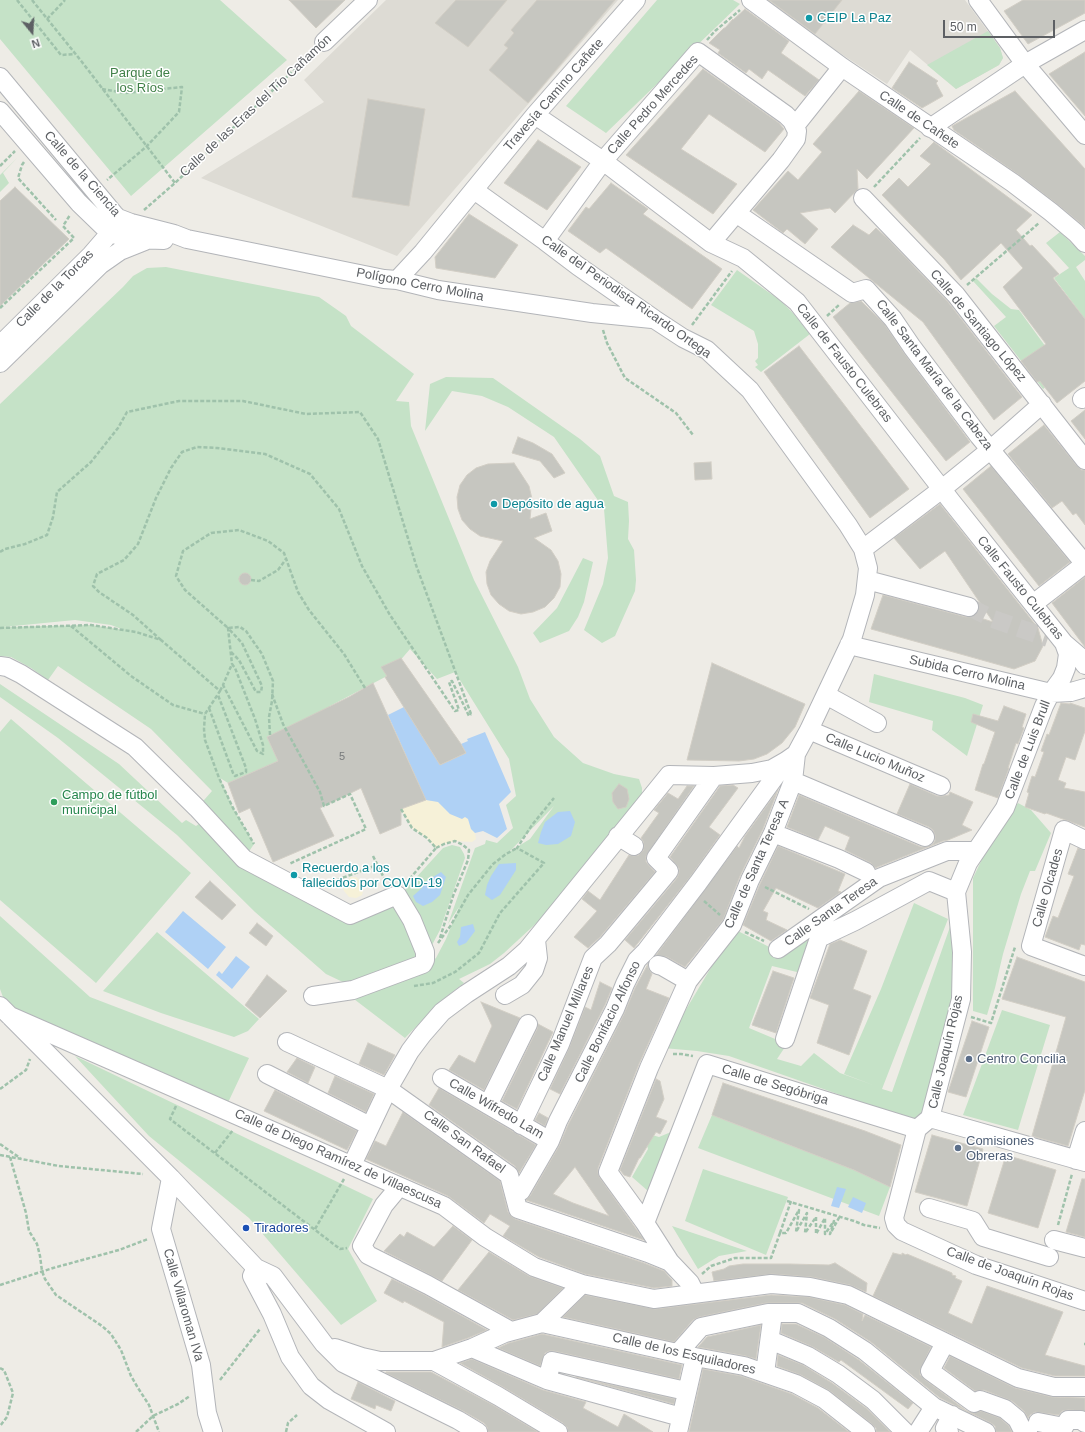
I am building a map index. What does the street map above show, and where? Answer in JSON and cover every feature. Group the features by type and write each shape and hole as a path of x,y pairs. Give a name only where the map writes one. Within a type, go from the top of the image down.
{"street":[{"name":"Calle de las Eras del Tío Cañamón","path":"324,42 368,0"},
{"name":"Travesía Camino Cañete","path":"397,280 423,252 535,115 636,0"},
{"path":"978,0 1025,64 1085,135"},
{"name":"Calle de Cañete","path":"747,3 1013,183 1051,212 1076,233 1085,243"},
{"path":"930,128 1025,64 1085,30"},
{"name":"Calle Pedro Mercedes","path":"545,241 603,161 698,52 786,115 795,126"},
{"path":"711,243 781,160 796,139 797,131 795,126 842,67"},
{"name":"Calle de la Ciencia","path":"0,77 123,224"},
{"name":"Calle de la Ciencia","path":"0,111 80,203 123,224 174,234 186,239"},
{"name":"Calle de Fausto Culebras","path":"535,115 603,161 711,243 742,258 797,302 942,489"},
{"name":"Calle del Periodista Ricardo Ortega","path":"474,190 654,319 683,338 707,350 750,390 848,525 863,549 868,568 865,594 849,645"},
{"name":"Calle de Santiago López","path":"863,198 956,295 1085,460"},
{"path":"736,213 852,293"},
{"path":"123,224 131,239 186,239"},
{"path":"0,364 115,251 123,224"},
{"name":"Calle de la Torcas","path":"0,345 123,224"},
{"name":"Polígono Cerro Molina","path":"186,239 397,280 438,290 599,314 654,319"},
{"path":"105,261 131,246 146,241 155,240"},
{"name":"Calle Santa María de la Cabeza","path":"852,293 866,289 889,314 912,347 990,450 1085,564"},
{"path":"863,549 942,489 990,450 1042,404"},
{"name":"Calle Fausto Culebras","path":"942,489 1033,604 1056,639 1068,654 1066,668 1062,678 1051,692"},
{"path":"1033,604 1085,564"},
{"path":"867,580 968,607"},
{"path":"1056,639 1078,655 1085,665"},
{"name":"Subida Cerro Molina","path":"849,645 1051,692 1071,692 1085,688"},
{"name":"Calle de Santa Teresa A","path":"645,1223 608,1172 649,1068 688,981 732,925 750,880 773,833 793,780 791,758 809,730 849,645"},
{"path":"0,666 21,674 135,746 197,808 244,859 350,915 397,895 412,920 425,952 426,960 423,964 353,990 313,996"},
{"name":"Calle de Luis Brull","path":"1005,808 1051,692"},
{"path":"826,695 877,723"},
{"name":"Calle Lucio Muñoz","path":"809,730 941,786"},
{"path":"352,1165 388,1089 410,1051 422,1035 442,1012 466,994 513,964 536,940 618,836 669,775 714,776 772,769 791,758"},
{"name":"Calle Bonifacio Alfonso","path":"515,1196 521,1190 550,1141 558,1121 615,1009 637,960 646,951 698,883 791,758"},
{"name":"Calle Manuel Millares","path":"521,1125 560,1044 593,958 608,944 669,871 656,858 714,776"},
{"path":"793,780 925,837"},
{"name":"Calle Joaquín Rojas","path":"924,1123 958,1012 960,999 962,952 956,892 964,872 976,851 1005,808"},
{"name":"Calle Olcades","path":"1031,946 1064,830 1085,840"},
{"path":"773,833 839,859 866,872"},
{"path":"618,836 634,846"},
{"name":"Calle Santa Teresa","path":"778,949 879,878 947,852 976,851"},
{"path":"785,1039 819,938 855,921 929,881 956,892"},
{"path":"505,995 522,985 534,970 538,958 536,940"},
{"path":"1031,946 1085,966"},
{"path":"658,965 688,981"},
{"name":"Calle de Diego Ramírez de Villaescusa","path":"5,1011 171,1178 256,1268 266,1272 278,1282 324,1344 343,1363 458,1420 478,1432"},
{"name":"Calle de Diego Ramírez de Villaescusa","path":"5,1011 182,1091 444,1206 485,1237 534,1266 582,1284 654,1299 771,1284 810,1287 848,1295 1018,1378 1054,1387 1085,1387"},
{"path":"488,1105 528,1024"},
{"name":"Calle San Rafael","path":"287,1042 388,1089 509,1175 518,1209 648,1253 670,1262"},
{"name":"Calle de Segóbriga","path":"645,1223 707,1064 924,1123 1081,1161"},
{"path":"267,1074 370,1126"},
{"name":"Calle Wifredo Lam","path":"442,1078 550,1141"},
{"path":"896,1225 894,1218 924,1123"},
{"path":"1081,1161 1085,1131"},
{"name":"Calle Villaroman IVa","path":"171,1178 161,1229 201,1365 207,1412 213,1432"},
{"path":"399,1187 384,1205 362,1246 368,1255 428,1285 511,1331"},
{"path":"929,1208 973,1221 983,1237 1054,1241 1085,1248"},
{"path":"645,1223 670,1262 690,1283 695,1293"},
{"name":"Calle de Joaquín Rojas","path":"896,1225 902,1232 976,1264 1085,1301"},
{"path":"256,1268 252,1276 272,1314 290,1357 311,1386 329,1400 386,1432"},
{"path":"542,1323 582,1284"},
{"path":"472,1348 547,1380 679,1425 686,1391 687,1355 701,1327 768,1313 798,1314 829,1328 865,1351 945,1416 986,1432"},
{"path":"765,1373 773,1313"},
{"name":"Calle de los Esquiladores","path":"324,1344 362,1357 380,1361 434,1361 472,1348 511,1331 542,1323 744,1366 765,1373 796,1384 824,1399 866,1432"},
{"path":"770,1340 808,1356 838,1374 873,1400 905,1432"},
{"path":"945,1416 930,1371 946,1343"},
{"path":"434,1361 498,1396 558,1432"},
{"path":"547,1380 552,1361 686,1391"},
{"path":"930,1371 974,1403 980,1400 1005,1409 1017,1419 1021,1427 1064,1426 1068,1420 1081,1420 1085,1423"},
{"path":"918,1432 945,1416"}],"path":[{"path":"17,0 60,55 76,54"},
{"path":"32,0 76,54 175,183"},
{"path":"47,19 65,0"},
{"path":"698,52 716,31 747,3"},
{"name":"Calle de las Eras del Tío Cañamón","path":"123,224 175,183 324,42"},
{"path":"102,89 125,93 182,87 179,112 146,147"},
{"path":"863,198 930,128"},
{"path":"0,166 29,146"},
{"path":"29,146 18,178 56,220"},
{"path":"980,274 1051,212"},
{"path":"0,308 74,238 63,226"},
{"path":"683,338 742,258"},
{"path":"817,326 852,293"},
{"path":"599,314 607,343 625,378 676,413 693,435"},
{"path":"0,552 47,535 53,517 57,492 91,462 118,428 128,412 179,401 243,401 306,414 360,412 378,439 416,565 471,714 469,716 452,681 449,682 459,710 455,711 390,615 362,566 339,508 310,474 265,454 197,447 182,452 171,468 159,492 138,544 124,560 97,574 93,586 99,592 133,615 220,691"},
{"path":"231,652 239,660 256,692 261,692 262,686 242,643 228,628 185,590 176,576 183,552 211,533 239,530 268,541 284,553 298,592 309,610 344,654 365,688"},
{"path":"251,580 259,581 278,570 286,559"},
{"path":"0,628 91,625 136,632 161,640"},
{"path":"71,626 131,676 172,705 205,714"},
{"path":"228,628 240,627 246,631 262,654 273,681 269,717 270,735"},
{"path":"222,685 258,751 263,754 263,745 255,719 235,668 232,664 228,628"},
{"path":"232,664 218,695 205,714 204,729 207,746 219,778 233,808 254,844 266,871 366,829 350,794 324,806 320,792 283,724 272,694"},
{"path":"209,708 233,773 235,776 246,772 246,768 218,695"},
{"path":"426,960 451,925 468,895 493,864 517,848 532,825 554,798"},
{"path":"401,809 412,828 427,838 436,848"},
{"path":"373,856 391,892 397,895 410,878 431,856 436,848 455,841 469,850 468,860 453,896 440,940"},
{"path":"408,987 433,983 455,972 480,953 500,913 544,862 517,848"},
{"path":"305,892 377,865"},
{"path":"750,880 826,916"},
{"path":"958,1012 991,1023 1017,941 1031,946"},
{"path":"0,1089 26,1070 36,1042"},
{"path":"669,1054 681,1054 699,1058 707,1064"},
{"path":"182,1091 170,1119 340,1248 362,1246"},
{"path":"215,1153 243,1117"},
{"path":"0,1144 20,1158"},
{"path":"0,1155 59,1166 171,1178"},
{"path":"10,1157 26,1213 29,1231 35,1240 39,1251 42,1271 45,1279 56,1295 102,1326 111,1334 121,1350 131,1376 149,1405 159,1432"},
{"path":"1054,1241 1081,1161"},
{"path":"315,1229 352,1165"},
{"path":"711,1266 735,1258 771,1258 789,1201 840,1216 864,1225 882,1229 896,1225"},
{"path":"780,1233 786,1233 799,1210 796,1232 807,1214 805,1233 816,1217 816,1234 825,1218 825,1234 834,1221 830,1234 840,1216"},
{"path":"0,1285 42,1271 126,1248 146,1241 161,1229"},
{"path":"0,1368 4,1370 13,1393 7,1417 0,1426"},
{"path":"286,1432 288,1423 297,1415"}],"shaded area":[{"path":"386,0 618,0 397,256 201,178 324,102 304,80"},
{"path":"766,0 965,0 1000,48 1003,58 999,65 956,89 910,50 887,84 814,36"}],"green space":[{"name":"Parque de los Ríos","path":"0,0 220,0 287,60 131,196 0,39"},
{"path":"657,0 733,0 740,4 606,133 566,106"},
{"path":"988,31 1000,48 1003,58 999,65 956,89 927,65"},
{"path":"17,158 3,173 9,183 0,192 0,175"},
{"path":"1060,232 1085,256 1085,260 1076,267 1085,281 1085,319 1054,278 1069,268 1046,243"},
{"path":"166,267 319,297 346,316 351,326 414,374 396,401 409,402 411,426 474,580 518,667 530,699 554,737 583,763 614,774 639,779 642,794 543,917 490,964 459,979 464,983 441,1001 405,1038 350,996 347,984 326,974 255,912 177,835 58,738 0,697 0,684 119,764 182,823 186,820 196,826 204,820 197,808 212,791 151,729 58,666 48,680 31,668 11,657 0,656 0,404 133,276 147,268","holes":["75,620 111,625 124,630 91,625 3,627","410,649 437,679 455,672 509,759 516,796 506,805 513,828 497,843 486,840 485,844 475,848 448,924 459,907 446,939 436,958 419,972 412,920 397,895 350,915 244,859 254,844 233,808 220,778 228,783 278,761 267,737 270,735 280,748 337,723 330,706 387,676","554,806 530,839 509,852"]},
{"path":"737,270 781,301 810,334 761,372 755,367 758,365 755,361 758,358 758,344 754,331 711,305"},
{"path":"976,278 992,294 1011,309 1019,310 1064,372 1043,389 994,326 1006,317 973,281"},
{"path":"446,377 493,378 580,439 600,456 614,496 628,502 628,539 634,550 636,580 635,591 615,636 602,643 584,630 603,584 608,558 604,509 554,437 508,407 482,396 452,391 425,431 430,384"},
{"path":"583,558 593,562 584,602 578,617 569,631 540,643 533,633 557,608"},
{"path":"874,674 965,698 983,705 967,756 932,730 933,721 869,702"},
{"name":"Campo de fútbol municipal","path":"11,719 191,873 96,983 0,900 0,732"},
{"path":"1018,803 1031,810 1051,833 1035,871 1030,871 1021,894 987,1015 973,1011 973,878 993,836"},
{"path":"452,845 460,847 465,858 440,930 432,945 403,892 443,848"},
{"path":"914,903 948,919 882,1089 892,1092 951,924 957,1000 928,1113 912,1120 729,1056 663,1048 734,929 781,953 814,935 801,973 772,966 749,1028 787,1044 777,1059 801,1066 814,1053 840,1073 873,1085 844,1074 881,989"},
{"path":"0,916 90,997 249,1058 225,1109 10,1016 0,989"},
{"path":"157,932 259,1019 248,1031 234,1037 161,1013 103,991"},
{"path":"1002,1010 1050,1025 1018,1130 963,1115"},
{"path":"75,1056 373,1199 348,1249 377,1301 341,1325 249,1218 149,1136"},
{"path":"712,1115 854,1170 890,1187 879,1216 698,1148"},
{"path":"671,1132 648,1191 632,1177 648,1149 649,1134 659,1137"},
{"path":"703,1169 788,1197 766,1255 685,1221"},
{"path":"672,1226 747,1251 719,1256 698,1269"}],"sand":[{"path":"426,800 438,801 450,814 468,819 471,829 475,833 476,839 472,842 455,841 436,848 427,838 412,828 401,809"},
{"path":"350,877 356,877 364,887 362,895 356,898 349,897 344,891 343,887"}],"water":[{"path":"404,707 440,765 466,753 461,744 468,741 467,739 485,732 511,792 499,804 507,829 497,838 483,831 475,833 471,829 468,819 465,817 462,819 450,814 438,802 426,800 388,715"},
{"path":"570,811 575,822 571,836 558,844 546,845 538,843 545,822 558,812"},
{"path":"516,863 516,870 500,895 492,900 485,895 491,876 499,864"},
{"path":"441,872 446,877 440,895 432,902 423,906 416,902 413,896 422,888 425,882"},
{"path":"183,911 226,947 208,969 165,932"},
{"path":"473,924 475,931 466,943 459,946 457,942 460,937 461,927"},
{"path":"236,956 250,967 232,989 216,975 219,971 222,974"},
{"path":"837,1187 846,1189 839,1208 831,1206"},
{"path":"853,1197 866,1203 862,1213 848,1207"}],"building":[{"path":"289,0 345,0 316,28"},
{"path":"456,0 507,0 468,47 435,23"},
{"path":"537,0 615,0 528,103 489,70 508,48 504,45 514,33 511,30"},
{"name":"CEIP La Paz","path":"769,0 842,0 815,34"},
{"path":"1023,0 1085,0 1085,13 1028,44 1004,11"},
{"path":"745,9 789,41 781,53 819,80 805,96 768,70 762,79 749,69 746,73 718,53 720,50 709,43"},
{"path":"1085,52 1085,116 1049,74"},
{"path":"909,62 938,81 936,83 943,96 922,108 892,88"},
{"path":"703,69 779,123 784,129 765,152 709,114 681,149 737,184 713,214 626,155"},
{"path":"859,91 914,128 867,179 857,169 858,189 835,213 830,208 800,213 818,229 805,244 787,229 783,233 753,210 788,171 798,180 822,152 813,144"},
{"path":"1015,91 1085,169 1085,227 1019,175 954,130 952,126"},
{"path":"368,99 425,109 409,206 352,197"},
{"path":"538,140 581,167 547,210 504,183"},
{"path":"934,142 1032,215 1016,230 1059,274 1053,278 1085,319 1085,381 1057,403 1040,381 1037,382 1021,361 1046,344 1003,287 1023,268 1001,243 961,280 944,259 882,195 899,178 908,187 931,164 920,156"},
{"path":"611,183 648,209 643,214 722,269 692,309 606,248 600,253 568,231 586,207 589,209"},
{"path":"15,187 69,239 0,306 0,201"},
{"path":"469,214 518,245 495,278 436,268 435,257"},
{"path":"853,225 869,235 876,228 887,238 948,302 1022,397 994,420 923,322 831,247"},
{"path":"861,301 885,325 970,442 946,461 833,317 850,303"},
{"path":"799,346 909,489 870,518 764,372"},
{"path":"1085,410 1085,439 1071,421"},
{"path":"1044,425 1077,466 1081,470 1085,470 1085,525 1076,513 1073,515 1062,501 1052,508 1008,454"},
{"path":"518,437 533,443 552,454 565,473 554,478 540,461 512,453"},
{"path":"711,462 712,479 695,480 694,463"},
{"path":"514,463 529,486 532,499 530,519 546,513 552,531 534,538 551,550 558,561 561,574 560,587 554,598 545,607 533,612 521,614 509,611 499,604 491,595 487,584 486,572 490,561 503,541 480,536 470,529 462,520 458,509 457,497 460,485 467,475 476,468 488,464"},
{"path":"991,466 1070,562 1039,586 963,489"},
{"path":"940,504 1038,628 1043,646 1035,661 1014,669 871,629 883,595 966,617 974,616 993,622 945,551 920,569 894,538"},
{"path":"243,573 247,573 251,579 247,585 243,585 239,581 239,577"},
{"path":"1085,577 1085,647 1052,603"},
{"path":"401,658 466,753 440,765 385,677 387,676 381,667"},
{"path":"712,663 805,704 795,727 782,743 767,754 754,759 739,761 687,760"},
{"path":"373,683 426,800 401,809 401,825 380,834 361,788 320,808 334,836 273,862 250,808 239,813 228,783 278,761 267,737 349,697"},
{"path":"1061,703 1070,703 1085,708 1085,731 1075,760 1066,757 1058,780 1066,783 1064,788 1085,792 1085,827 1025,807 1029,793 1027,792 1032,776 1035,777 1044,752 1041,751 1047,734 1049,735"},
{"path":"1004,706 1026,714 1022,727 1024,728 1018,744 1016,743 998,798 975,790 995,732 971,722 973,714 998,721"},
{"path":"619,784 627,789 629,799 626,807 618,809 613,802 612,793"},
{"path":"910,784 937,796 949,795 950,792 973,802 962,825 972,830 875,868 871,863 845,850 850,837 825,826 818,840 787,827 799,795 921,847 927,847 932,845 935,841 933,830 897,814"},
{"path":"733,785 738,788 709,827 720,835 690,877 634,948 625,940 677,878 679,873 679,868 670,857 720,786"},
{"path":"687,786 694,786 646,856 646,862 655,872 600,937 588,948 574,937 597,911 582,899 588,891 600,900 629,855 639,855 643,851 644,846 641,838 659,813 654,810 668,793 678,799"},
{"path":"778,790 763,829 740,876 723,920 685,967 667,957 656,955 737,846 739,848 745,836"},
{"path":"778,846 845,874 838,891 841,892 818,908 776,888 763,911 768,913 766,920 787,930 771,941 743,925"},
{"path":"1078,848 1085,850 1085,945 1081,944 1079,950 1045,937 1053,916 1058,918 1074,876 1068,874"},
{"path":"210,881 236,905 222,920 195,897"},
{"path":"257,923 273,936 266,946 249,933"},
{"path":"840,940 867,951 853,989 871,996 849,1055 817,1043 829,1005 810,998 830,944"},
{"path":"1017,957 1085,982 1085,1090 1068,1146 1032,1136 1066,1017 1002,999"},
{"path":"648,964 648,968 652,974 646,989 669,998 639,1064 598,1168 598,1173 644,1240 526,1200 530,1196 559,1146 568,1125 624,1014 635,988","holes":["575,1167 609,1216 573,1203 553,1194"]},
{"path":"773,971 794,978 776,1033 752,1025"},
{"path":"267,975 287,991 260,1018 245,1005"},
{"path":"600,982 612,988 605,1005 560,1094 550,1089 569,1048 585,1007 591,1010"},
{"path":"481,1002 520,1018 484,1090 449,1070 459,1055 475,1063 492,1026"},
{"name":"Centro Concilia","path":"972,1021 989,1027 966,1097 948,1092"},
{"path":"538,1024 553,1032 517,1109 502,1101 537,1029"},
{"path":"368,1043 395,1055 384,1075 359,1064"},
{"path":"297,1058 315,1067 308,1083 287,1072"},
{"path":"335,1076 374,1094 366,1112 328,1093"},
{"path":"656,1079 660,1081 664,1099 656,1117 667,1121 660,1134 656,1132 639,1158 630,1177 624,1175 620,1170"},
{"path":"723,1083 865,1131 901,1145 890,1187 854,1170 712,1115"},
{"path":"439,1088 536,1145 519,1173 515,1166 429,1105"},
{"path":"275,1090 357,1131 347,1150 264,1111"},
{"path":"403,1112 500,1181 508,1212 515,1219 664,1271 672,1280 672,1286 654,1288 585,1274 539,1257 503,1236 510,1226 490,1214 484,1223 448,1196 366,1159 375,1141 386,1146"},
{"path":"539,1113 548,1118 545,1126 535,1120"},
{"path":"932,1135 983,1149 967,1206 915,1192"},
{"path":"1006,1155 1056,1170 1038,1228 988,1213"},
{"path":"1082,1179 1085,1179 1085,1237 1066,1232"},
{"path":"453,1226 472,1240 442,1281 384,1251 400,1234 404,1237 407,1232 434,1247"},
{"path":"489,1252 529,1276 563,1288 537,1314 513,1320 458,1290"},
{"path":"893,1253 902,1255 902,1253 907,1254 952,1273 952,1275 956,1276 955,1278 962,1281 948,1313 972,1324 987,1286 1063,1312 1045,1355 1085,1366 1085,1376 1055,1376 1022,1368 873,1296"},
{"path":"835,1263 867,1283 866,1292 850,1285 812,1277 772,1274 714,1281 712,1272 729,1266 743,1264 829,1265"},
{"path":"392,1279 423,1294 487,1330 442,1347 444,1322 404,1301 403,1303 384,1293"},
{"path":"585,1295 655,1309 771,1295 809,1297 845,1305 863,1314 862,1321 865,1315 931,1347 920,1370 920,1375 967,1411 940,1398 871,1342 835,1319 802,1303 766,1303 699,1317 693,1320 674,1342 563,1317"},
{"path":"782,1324 796,1324 824,1337 859,1360 913,1403 908,1409 841,1360 839,1362 813,1347 781,1333"},
{"path":"761,1325 756,1359 698,1347 707,1337"},
{"path":"542,1334 682,1365 679,1379 554,1351 545,1353 540,1366 498,1348 509,1343"},
{"path":"778,1355 803,1365 832,1383 866,1408 890,1432 876,1432 876,1428 872,1424 830,1391 801,1375 777,1366"},
{"path":"950,1356 1015,1388 1052,1397 1085,1398 1085,1411 1068,1410 1062,1411 1059,1415 1035,1412 1028,1418 1024,1411 1012,1401 984,1390 975,1391 944,1368"},
{"path":"472,1359 543,1390 586,1402 583,1408 618,1427 624,1414 653,1432 568,1432 567,1427 563,1423 460,1363"},
{"path":"703,1369 741,1376 792,1394 818,1408 849,1432 689,1432"},
{"path":"431,1372 493,1405 538,1432 488,1432 484,1423 386,1373"},
{"path":"576,1377 675,1399 674,1404"},
{"path":"358,1382 395,1401 391,1411 376,1405 375,1409 351,1399"},
{"path":"981,1411 1000,1418 1009,1426 1012,1432 996,1432 995,1426 991,1423 969,1412 974,1413"}],"tunnel":[{"path":"969,607 993,619 1048,638"}],"place":[{"name":"CEIP La Paz","path":"809,18"},
{"name":"Depósito de agua","path":"494,504"},
{"name":"Campo de fútbol municipal","path":"54,802"},
{"name":"Recuerdo a los fallecidos por COVID-19","path":"294,875"},
{"name":"Centro Concilia","path":"969,1059"},
{"name":"Comisiones Obreras","path":"958,1148"},
{"name":"Tiradores","path":"246,1228"}]}
